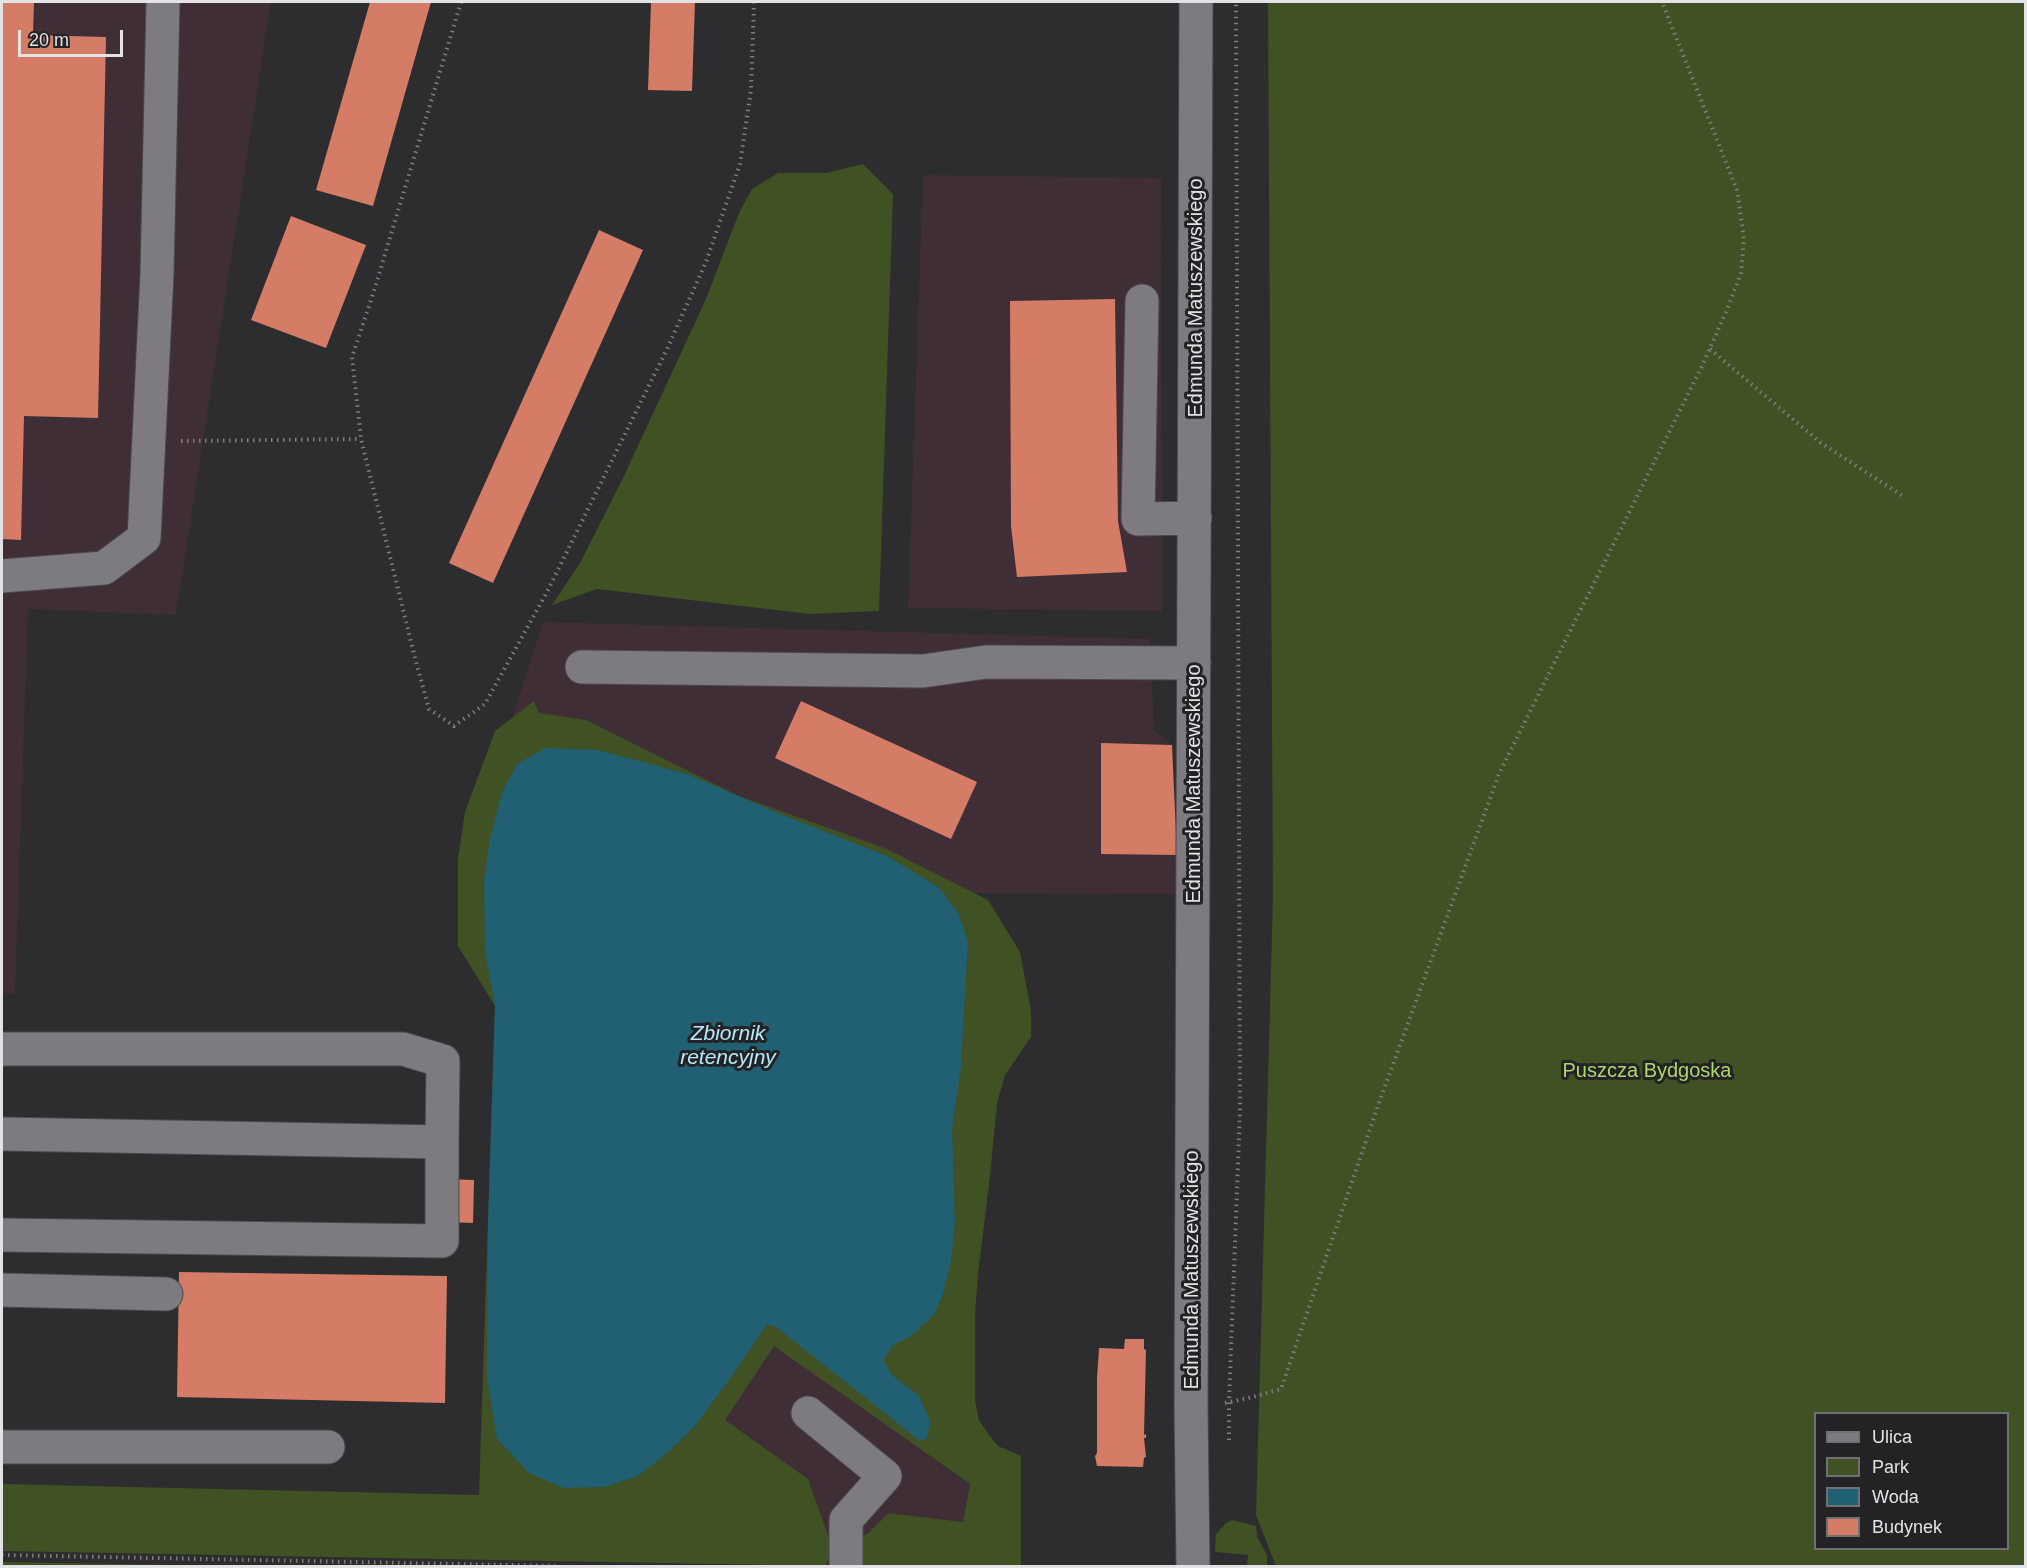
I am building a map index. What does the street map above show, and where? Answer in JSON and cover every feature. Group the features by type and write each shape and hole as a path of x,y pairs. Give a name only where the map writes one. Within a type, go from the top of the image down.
{"street":[{"path":"2,576 104,568 144,538 157,274 163,2"},
{"name":"Edmunda Matuszewskiego","path":"1193,1566 1191,1405 1196,2"},
{"path":"1142,301 1138,519 1195,518"},
{"path":"582,667 923,671 986,662 1194,663"},
{"path":"2,1049 403,1049 443,1061 442,1241 2,1234"},
{"path":"2,1134 442,1142"},
{"path":"2,1290 166,1294"},
{"path":"808,1413 885,1476 846,1520 846,1566"},
{"path":"2,1447 327,1447"}],"path":[{"path":"461,2 374,294 352,357 361,439 429,709 454,726 485,704 549,588 667,349 705,262 740,164 751,90 754,2"},
{"path":"1229,1449 1240,1111 1236,2"},
{"path":"1191,1405 1229,1402 1281,1389 1380,1100 1499,774 1710,349 1741,273 1744,239 1737,190 1662,2"},
{"path":"1710,349 1821,443 1902,496"},
{"path":"148,442 361,439"},
{"path":"2,1555 557,1566"}],"shaded area":[{"path":"2,2 271,2 176,615 28,609 15,994 2,993"},
{"path":"923,175 1161,178 1162,611 908,608"},
{"path":"543,622 1150,639 1154,730 1172,745 1177,894 974,893 576,729 507,735"},
{"path":"774,1345 970,1484 963,1522 890,1513 866,1535 828,1535 808,1479 725,1420"}],"green space":[{"name":"Puszcza Bydgoska","path":"1268,2 2025,2 2025,1566 1276,1566 1256,1515 1273,896"},
{"path":"863,164 893,194 879,611 810,614 597,589 552,605 580,563 623,478 706,299 739,213 752,189 778,173 826,173"},
{"name":"Zbiornik retencyjny","path":"534,701 539,713 586,720 739,796 887,849 988,900 1020,952 1031,1011 1031,1037 1005,1075 997,1103 975,1314 975,1400 979,1420 998,1446 1021,1456 1021,1566 862,1566 862,1535 866,1535 889,1513 963,1522 970,1484 774,1346 725,1420 808,1479 828,1535 833,1535 832,1548 826,1566 2,1551 2,1484 479,1495 495,1006 458,946 458,858 465,812 495,731"},
{"path":"1232,1520 1256,1526 1257,1537 1267,1555 1267,1566 1247,1566 1248,1555 1215,1552 1216,1534"},
{"path":"2,1562 235,1566 2,1566"}],"water":[{"name":"Zbiornik retencyjny","path":"545,748 598,750 687,774 887,856 938,887 958,912 968,942 961,1066 952,1128 955,1221 951,1261 943,1294 934,1315 911,1336 893,1345 883,1360 893,1376 919,1396 930,1421 927,1438 920,1441 776,1327 767,1324 694,1427 666,1454 638,1476 604,1487 564,1488 529,1473 497,1439 487,1378 488,1224 495,1006 485,951 484,879 490,839 502,792 517,764"}],"building":[{"path":"2,2 34,2 33,35 106,37 98,418 24,416 21,540 2,539"},
{"path":"370,2 431,2 373,206 316,190"},
{"path":"651,2 695,2 692,91 648,90"},
{"path":"291,216 366,245 326,348 251,320"},
{"path":"599,230 643,250 493,583 449,563"},
{"path":"1115,299 1118,521 1127,572 1017,577 1011,526 1010,301"},
{"path":"801,701 977,782 951,839 775,758"},
{"path":"1101,743 1172,745 1177,855 1101,854"},
{"path":"448,1179 474,1180 473,1223 446,1222"},
{"path":"179,1272 447,1276 445,1403 177,1397"},
{"path":"1125,1339 1144,1339 1146,1350 1144,1435 1146,1434 1146,1438 1144,1438 1146,1457 1143,1467 1097,1466 1095,1456 1097,1453 1099,1348 1124,1349"}]}
